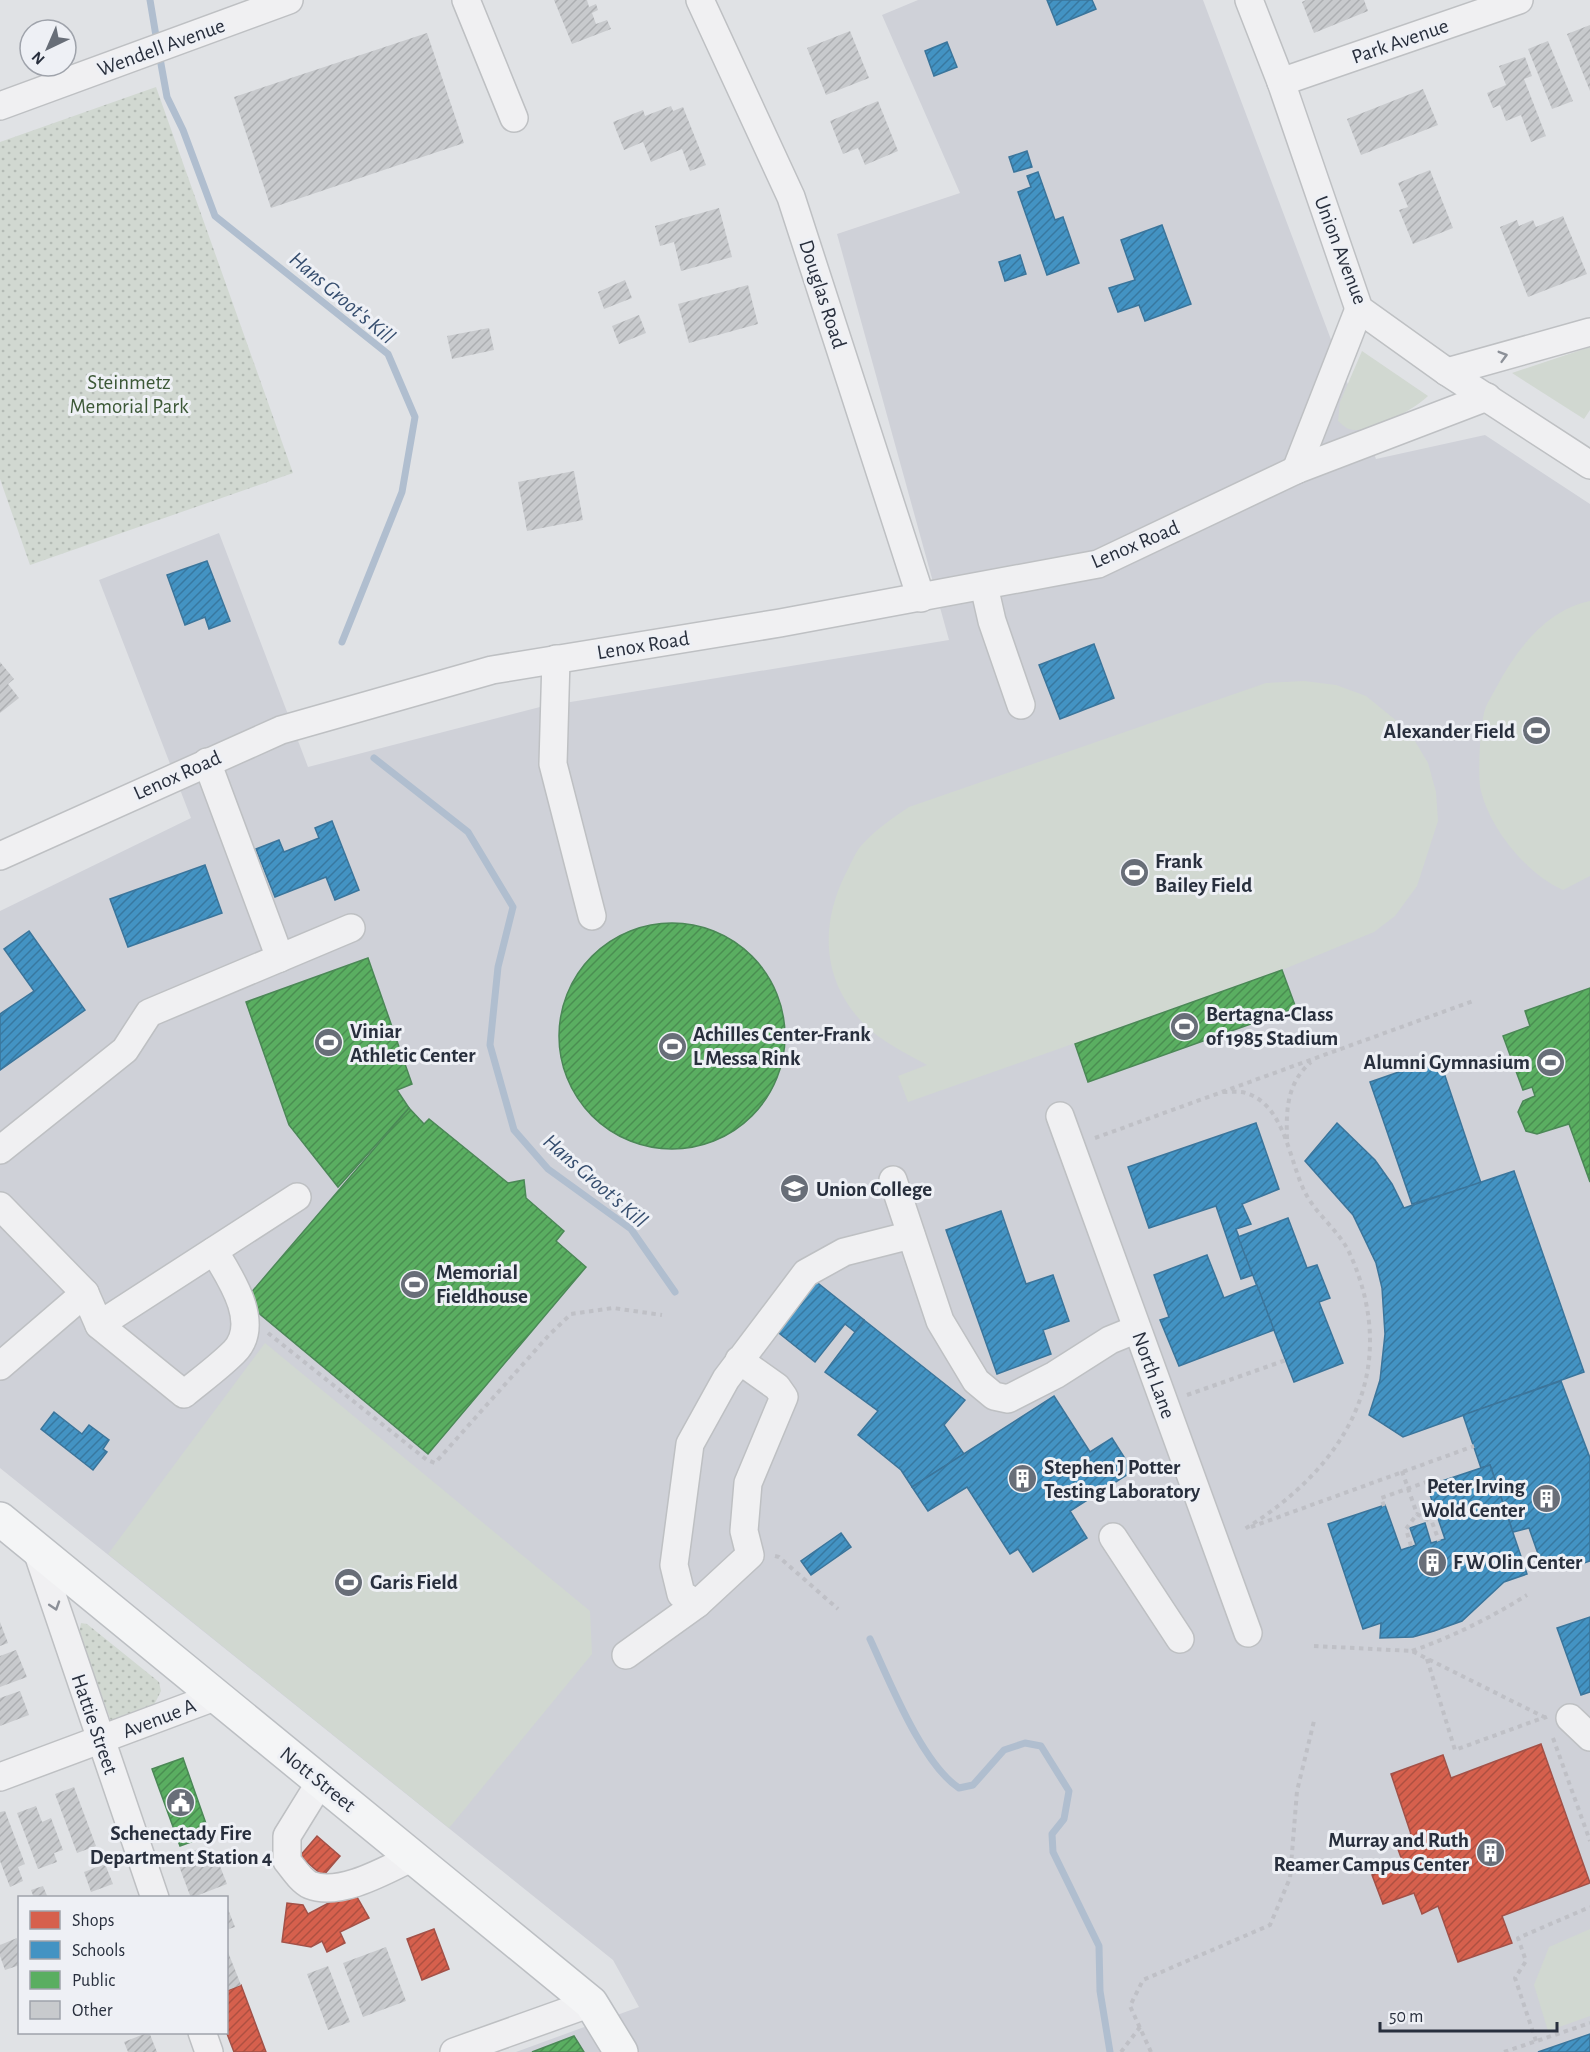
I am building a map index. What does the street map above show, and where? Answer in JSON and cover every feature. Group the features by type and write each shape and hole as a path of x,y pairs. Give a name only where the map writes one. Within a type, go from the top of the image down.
{"main road":[{"name":"Nott Street","path":"0,1519 591,2003 621,2052"}],"street":[{"name":"Wendell Avenue","path":"0,106 289,0"},
{"path":"466,0 514,118"},
{"name":"Douglas Road","path":"700,0 791,197 921,598"},
{"name":"Union Avenue","path":"1249,0 1281,82 1359,309 1447,372 1587,457"},
{"name":"Park Avenue","path":"1281,82 1519,0"},
{"path":"1296,470 1359,309"},
{"path":"1447,372 1590,332"},
{"name":"Lenox Road","path":"0,856 281,730 492,670 921,598 1098,564 1296,470 1487,397"},
{"path":"984,586 1021,705"},
{"path":"556,659 553,764 592,916"},
{"path":"207,762 280,958"},
{"path":"0,1150 125,1050 149,1013 351,928"},
{"name":"North Lane","path":"1060,1116 1248,1633"},
{"path":"893,1180 940,1321 976,1381 993,1396 1008,1399 1054,1375 1110,1340 1137,1329"},
{"path":"99,1325 297,1197"},
{"path":"0,1206 85,1293 99,1325 184,1394 236,1351 246,1323 235,1285 214,1251"},
{"path":"697,1604 681,1594 674,1565 690,1444 739,1360 806,1273 844,1252 911,1235"},
{"path":"0,1366 85,1293"},
{"path":"626,1655 697,1604 750,1555 744,1531 748,1483 784,1397 777,1387 739,1360"},
{"path":"1113,1538 1180,1639"},
{"name":"Hattie Street","path":"37,1551 154,1896"},
{"name":"Avenue A","path":"0,1778 217,1696"},
{"path":"1557,1716 1590,1737"},
{"path":"321,1781 287,1836 287,1861 308,1884 328,1889 369,1878 413,1857"},
{"path":"454,2052 591,2003"},
{"path":"203,2034 209,2052"}],"path":[{"path":"1072,1147 1473,1001"},
{"path":"1287,1143 1287,1101 1293,1084 1303,1069 1315,1059"},
{"path":"1223,1092 1246,1093 1263,1104 1275,1118 1308,1197 1337,1233 1358,1273 1370,1325 1370,1354 1360,1401 1343,1437 1325,1464 1302,1488 1273,1512 1243,1530"},
{"path":"242,1312 427,1461 435,1463 570,1314 612,1308 662,1316"},
{"path":"1164,1404 1286,1360"},
{"path":"1213,1542 1474,1446"},
{"path":"1402,1471 1417,1514 1432,1522 1438,1541"},
{"path":"1384,1506 1382,1498 1432,1480 1434,1484"},
{"path":"1411,1546 1406,1529 1417,1514"},
{"path":"750,1555 779,1557 838,1609"},
{"path":"1314,1646 1412,1651 1454,1636 1492,1617 1527,1594"},
{"path":"1412,1651 1557,1716"},
{"path":"1427,1659 1455,1750 1557,1716"},
{"path":"1557,1716 1590,1841"},
{"path":"1151,2052 1130,2006 1143,1980 1270,1925 1290,1878 1297,1791 1314,1721"},
{"path":"1536,2041 1515,1977 1526,1961 1518,1938 1590,1907"},
{"path":"1504,2052 1590,2023"},
{"path":"1121,2052 1140,2027"}],"shaded area":[{"name":"Union College","path":"918,0 1203,0 1376,459 1485,435 1590,504 1590,2052 516,2052 639,2007 613,1960 0,1468 0,911 191,818 99,580 219,533 308,767 540,707 949,640 837,234 960,193 882,15"}],"green space":[{"name":"Steinmetz Memorial Park","path":"156,87 293,473 30,565 0,479 0,142"},
{"path":"1590,347 1590,410 1584,419 1512,373"},
{"path":"1362,351 1428,396 1403,414 1379,425 1358,430 1346,428 1338,421 1340,402"},
{"name":"Alexander Field","path":"1590,601 1590,876 1563,890 1549,883 1522,860 1510,847 1491,816 1480,786 1480,739 1486,706 1523,646 1546,622 1574,606"},
{"path":"1304,681 1336,685 1366,696 1409,731 1428,763 1436,792 1438,821 1417,886 1395,916 1374,932 1282,970 908,1102 898,1076 927,1065 885,1041 863,1023 839,989 829,952 829,933 837,894 860,847 883,825 909,807 1266,683"},
{"name":"Garis Field","path":"265,1343 590,1611 592,1654 449,1828 108,1554"},
{"path":"81,1623 87,1624 159,1682 161,1691 154,1705 111,1721 79,1633"},
{"path":"1590,1929 1590,2016 1548,2031 1534,1985 1549,1947"}],"building: Shops":[{"name":"Murray and Ruth Reamer Campus Center","path":"1541,1744 1590,1883 1502,1916 1512,1943 1458,1962 1438,1906 1422,1914 1414,1893 1383,1904 1372,1875 1403,1863 1395,1841 1411,1834 1391,1774 1443,1755 1451,1778"},
{"path":"317,1836 340,1856 323,1876 300,1856"},
{"path":"353,1890 369,1918 340,1932 345,1943 327,1952 322,1941 311,1947 282,1942 287,1903 303,1905 308,1914"},
{"path":"434,1929 449,1969 422,1980 407,1939"},
{"path":"241,1985 266,2052 234,2052 227,2034 228,1990"}],"building: Schools":[{"path":"1047,0 1092,0 1096,9 1057,25"},
{"path":"947,42 957,67 934,76 925,51"},
{"path":"1027,151 1032,167 1014,172 1009,157"},
{"path":"1038,172 1055,220 1063,217 1079,263 1047,275 1018,192 1031,187 1027,176"},
{"path":"1162,225 1191,304 1145,321 1139,305 1118,312 1109,288 1135,280 1121,240"},
{"path":"1020,255 1026,274 1005,281 999,262"},
{"path":"207,561 230,621 209,629 205,617 185,625 167,575"},
{"path":"1094,644 1114,698 1060,719 1039,665"},
{"path":"332,821 359,890 335,900 326,877 275,897 256,849 279,840 284,852 319,838 315,828"},
{"path":"205,865 222,913 128,947 110,899"},
{"path":"29,931 85,1010 0,1070 0,1014 34,991 4,949"},
{"path":"1439,1058 1481,1183 1412,1204 1370,1082"},
{"path":"1256,1123 1279,1189 1242,1204 1251,1224 1236,1229 1253,1275 1241,1279 1216,1206 1149,1228 1128,1167"},
{"path":"1337,1123 1375,1160 1392,1184 1404,1208 1514,1171 1584,1372 1403,1437 1369,1415 1380,1380 1385,1334 1382,1288 1376,1263 1353,1215 1305,1161"},
{"path":"1001,1211 1026,1284 1053,1275 1069,1321 1043,1330 1051,1354 997,1374 946,1230"},
{"path":"1288,1218 1307,1268 1317,1265 1330,1298 1319,1302 1343,1363 1294,1382 1238,1237"},
{"path":"1207,1255 1224,1298 1257,1285 1274,1330 1179,1366 1160,1320 1169,1317 1154,1275"},
{"path":"814,1280 864,1320 855,1332 845,1324 815,1362 775,1330"},
{"path":"864,1320 965,1400 944,1425 964,1454 912,1487 901,1470 858,1435 878,1411 825,1372"},
{"name":"Peter Irving Wold Center","path":"1561,1381 1590,1458 1590,1561 1575,1566 1572,1559 1543,1568 1529,1528 1513,1532 1490,1465 1481,1468 1463,1415"},
{"name":"Stephen J Potter Testing Laboratory","path":"1054,1396 1090,1452 1112,1438 1133,1471 1070,1511 1087,1538 1033,1572 1018,1549 1010,1554 967,1487 928,1511 912,1487"},
{"path":"54,1412 82,1434 89,1425 109,1440 103,1449 107,1452 93,1470 41,1429"},
{"name":"F W Olin Center","path":"1490,1465 1527,1574 1504,1582 1462,1621 1434,1631 1413,1637 1380,1638 1381,1623 1363,1629 1328,1524 1385,1505 1401,1550 1416,1545 1410,1528 1425,1523 1431,1543 1445,1539 1427,1486"},
{"path":"841,1533 851,1547 811,1575 801,1561"},
{"path":"1590,1617 1590,1692 1581,1695 1557,1628"},
{"path":"1590,2034 1590,2052 1538,2052"}],"building: Public":[{"name":"Achilles Center-Frank L Messa Rink","path":"672,923 705,928 715,932 735,942 752,956 766,973 776,993 780,1003 785,1036 780,1069 776,1079 766,1099 752,1116 735,1130 715,1140 705,1144 672,1149 639,1144 629,1140 609,1130 592,1116 578,1099 568,1079 564,1069 559,1036 564,1003 568,993 578,973 592,956 609,942 629,932 639,928"},
{"name":"Viniar Athletic Center","path":"368,958 412,1084 397,1090 409,1108 338,1187 289,1125 246,1002"},
{"name":"Bertagna-Class of 1985 Stadium","path":"1282,970 1296,1008 1088,1082 1075,1044"},
{"name":"Alumni Gymnasium","path":"1590,988 1590,1182 1569,1124 1537,1134 1526,1131 1518,1112 1523,1101 1535,1096 1532,1087 1523,1090 1503,1036 1530,1026 1525,1011"},
{"name":"Memorial Fieldhouse","path":"409,1108 424,1124 429,1119 508,1183 524,1180 526,1198 564,1231 556,1241 586,1267 428,1454 244,1301"},
{"name":"Schenectady Fire Department Station 4","path":"183,1758 210,1835 180,1846 152,1769"},
{"path":"574,2036 584,2052 532,2052"}],"building: Other":[{"path":"554,0 587,0 589,7 596,4 598,10 592,13 596,24 607,20 611,29 572,44"},
{"path":"1306,0 1364,0 1368,11 1314,33 1302,2"},
{"path":"1590,25 1590,91 1567,34"},
{"path":"850,31 869,78 826,95 807,48"},
{"path":"427,33 464,143 271,208 234,97"},
{"path":"1548,41 1573,101 1552,109 1528,49"},
{"path":"1525,57 1532,76 1524,79 1546,136 1531,142 1521,115 1506,121 1500,105 1493,108 1487,93 1506,85 1499,66"},
{"path":"1423,89 1438,125 1361,155 1347,119"},
{"path":"878,101 898,151 865,165 858,148 843,154 830,121"},
{"path":"671,106 673,111 683,107 706,165 690,171 682,149 651,162 643,142 624,150 613,122 643,110 645,116"},
{"path":"1430,170 1453,228 1413,244 1399,210 1408,207 1398,183"},
{"path":"719,208 732,257 681,271 674,242 660,246 655,226"},
{"path":"1563,216 1587,274 1528,297 1500,227 1517,220 1519,226 1533,220 1536,227"},
{"path":"625,280 632,298 604,309 598,292"},
{"path":"748,285 758,324 689,343 678,304"},
{"path":"639,315 646,333 619,344 612,326"},
{"path":"489,328 494,350 452,359 447,336"},
{"path":"574,471 583,520 527,531 518,482"},
{"path":"0,662 14,679 8,684 19,698 0,713"},
{"path":"0,1622 8,1643 0,1646"},
{"path":"16,1650 27,1677 0,1687 0,1656"},
{"path":"20,1691 29,1715 0,1726 0,1698"},
{"path":"74,1787 96,1846 77,1853 55,1794"},
{"path":"36,1806 42,1822 51,1818 63,1850 54,1853 57,1862 38,1869 17,1813"},
{"path":"5,1811 25,1864 18,1867 23,1881 10,1887 0,1861 0,1812"},
{"path":"198,1849 203,1861 216,1856 227,1884 196,1896 190,1896 176,1858"},
{"path":"105,1864 113,1884 91,1892 84,1872"},
{"path":"43,1886 47,1896 33,1896 31,1890"},
{"path":"228,1909 235,1927 228,1929"},
{"path":"17,1938 18,1966 5,1970 0,1956 0,1945"},
{"path":"386,1947 406,2001 363,2017 343,1963"},
{"path":"228,1952 241,1985 228,1990"},
{"path":"328,1966 350,2022 328,2030 307,1974"},
{"path":"150,2034 157,2052 128,2052 124,2042"}],"waterway":[{"name":"Hans Groot's Kill","path":"150,0 157,42"},
{"name":"Hans Groot's Kill","path":"159,53 167,97 183,130 215,216 388,354 415,417 402,492 342,642"},
{"name":"Hans Groot's Kill","path":"374,758 468,832 513,907 498,967 490,1045 514,1130 548,1169 631,1229 675,1292"},
{"name":"Hans Groot's Kill","path":"870,1639 920,1741 945,1776 959,1788 973,1785 1004,1750 1025,1743 1041,1746 1069,1791 1064,1819 1052,1834 1053,1852 1099,1946 1100,1991 1110,2052"}],"place":[{"name":"Alexander Field","path":"1536,731"},
{"name":"Frank Bailey Field","path":"1134,873"},
{"name":"Bertagna-Class of 1985 Stadium","path":"1185,1026"},
{"name":"Viniar Athletic Center","path":"329,1043"},
{"name":"Achilles Center-Frank L Messa Rink","path":"672,1046"},
{"name":"Alumni Gymnasium","path":"1551,1062"},
{"name":"Union College","path":"795,1189"},
{"name":"Memorial Fieldhouse","path":"415,1284"},
{"name":"Stephen J Potter Testing Laboratory","path":"1023,1479"},
{"name":"Peter Irving Wold Center","path":"1546,1498"},
{"name":"F W Olin Center","path":"1432,1562"},
{"name":"Garis Field","path":"349,1582"},
{"name":"Schenectady Fire Department Station 4","path":"181,1802"},
{"name":"Murray and Ruth Reamer Campus Center","path":"1490,1852"}]}
